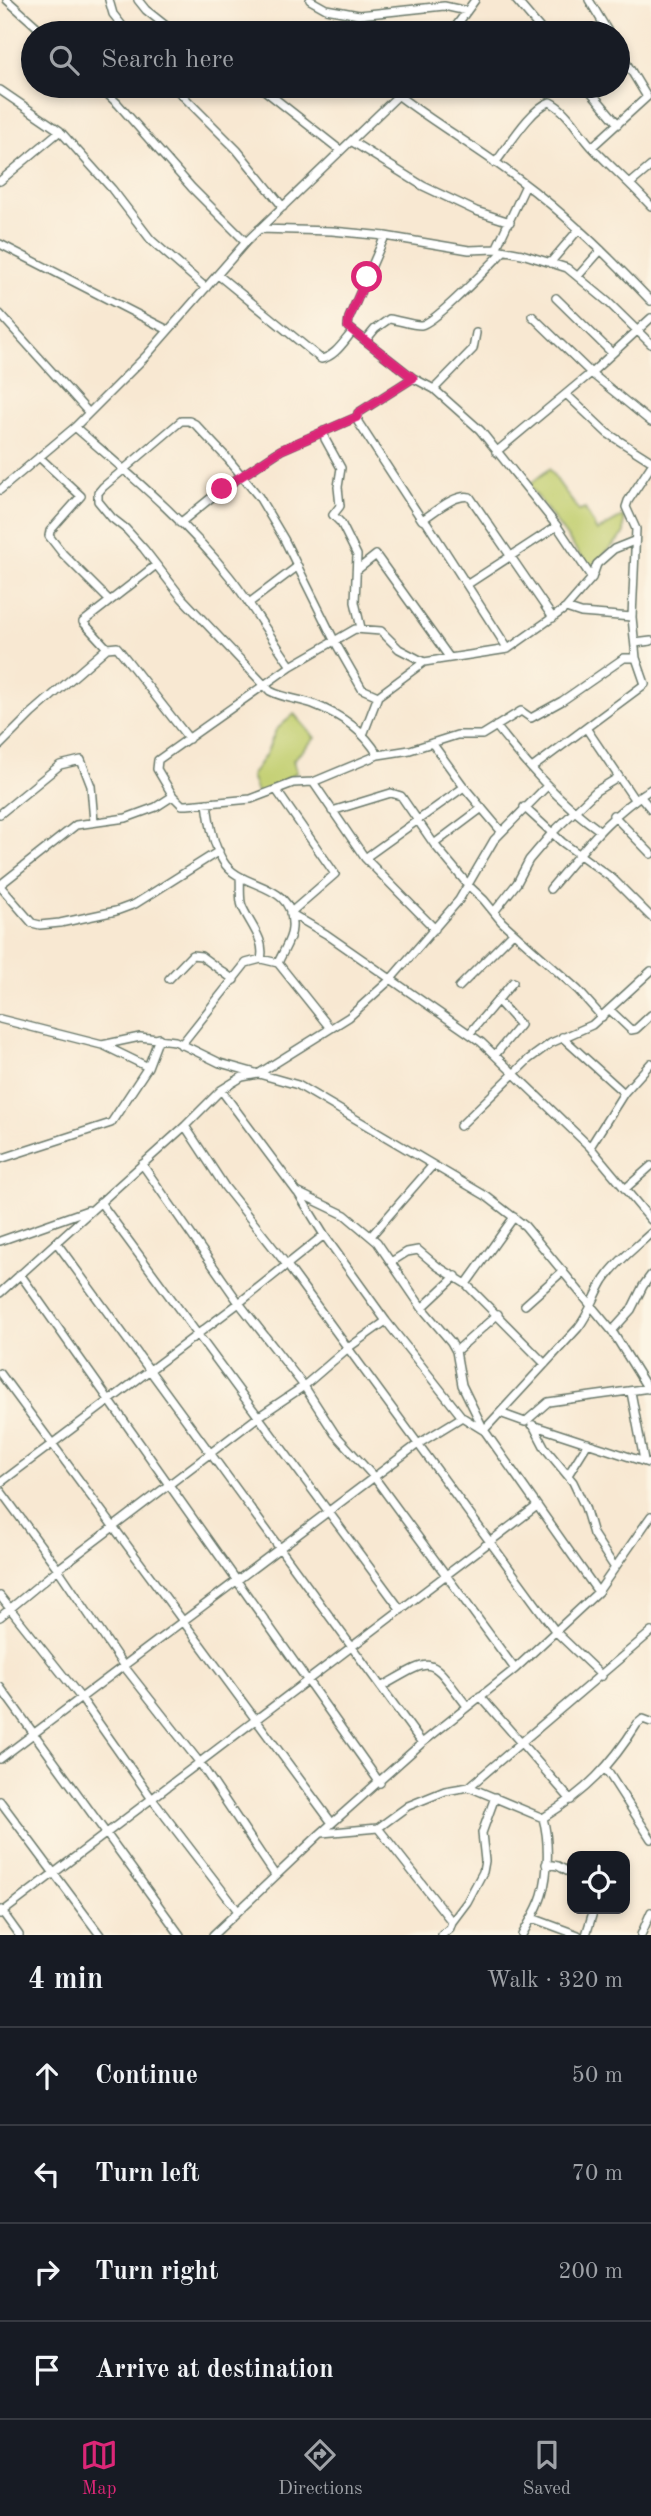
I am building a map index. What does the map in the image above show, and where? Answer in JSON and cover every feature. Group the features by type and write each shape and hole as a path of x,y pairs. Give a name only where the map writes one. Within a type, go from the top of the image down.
{"street":[{"path":"7,0 31,21"},
{"path":"109,0 113,14 119,21"},
{"path":"138,0 160,21"},
{"path":"310,0 326,9 359,15 444,6 467,10"},
{"path":"459,21 475,0"},
{"path":"516,0 534,21"},
{"path":"589,0 602,21"},
{"path":"592,147 647,97 630,68"},
{"path":"0,90 60,131 112,189 150,240 206,288"},
{"path":"112,98 192,188 246,242"},
{"path":"185,98 237,150 283,207"},
{"path":"274,98 340,150"},
{"path":"0,489 75,427 146,356 246,242 396,98"},
{"path":"401,98 526,185 579,229 651,302"},
{"path":"596,98 618,124"},
{"path":"495,163 534,113 543,104 550,102 560,108 592,147 631,183 651,206"},
{"path":"0,181 60,131"},
{"path":"351,141 423,186 475,211 510,222"},
{"path":"631,183 651,166"},
{"path":"366,340 375,328 389,319 418,326 430,321 461,294 499,250 526,185"},
{"path":"259,229 385,236 469,250 499,250 522,254 567,268 651,344"},
{"path":"550,263 579,229"},
{"path":"385,236 347,324 413,378 433,388 480,430 557,526 592,578"},
{"path":"0,244 168,330"},
{"path":"578,276 601,250"},
{"path":"218,275 321,359 334,353 353,331"},
{"path":"555,298 612,353"},
{"path":"0,314 89,413"},
{"path":"532,316 592,373 651,422"},
{"path":"496,452 592,373 651,318"},
{"path":"433,388 473,349 476,333"},
{"path":"180,523 241,476 281,450 357,417 358,413 413,378"},
{"path":"532,768 586,728 649,687 636,658 632,617 636,529 626,508 628,500 651,463 607,433 566,394"},
{"path":"357,417 508,649"},
{"path":"378,696 362,689 259,497 195,424 181,421 122,468 98,492 98,501 112,518 126,529 182,598 265,685 278,696 315,705 338,716 363,735 378,755"},
{"path":"75,427 180,523 222,568 291,666"},
{"path":"324,431 325,439 341,468 338,487 340,506 333,515 341,523 356,552 355,602 362,628"},
{"path":"39,457 81,496 50,531 49,536 63,554 110,601"},
{"path":"422,520 455,499 470,497 554,618"},
{"path":"468,584 557,526"},
{"path":"363,735 378,696 424,662 508,649 566,608 592,578 597,564 607,554 634,541"},
{"path":"357,570 376,555 449,657"},
{"path":"107,648 83,622 156,565"},
{"path":"248,603 298,566"},
{"path":"566,608 581,613 632,617"},
{"path":"424,662 399,649 381,631 355,629 291,666 156,764 173,796 182,805 251,799 293,783 313,782 378,755 410,750 457,735 482,735 521,711 531,718 562,701 624,658 636,658"},
{"path":"635,643 651,641"},
{"path":"0,745 32,713 107,648 117,648 189,739"},
{"path":"496,726 510,746 547,786 574,812 599,830"},
{"path":"586,728 619,777 651,809"},
{"path":"432,743 501,831"},
{"path":"0,814 60,765 81,761 91,786 94,822"},
{"path":"495,912 517,883 529,860 552,833 596,791 619,777"},
{"path":"313,782 365,858 435,929"},
{"path":"0,1293 185,1126 221,1090 242,1077 258,1074 349,1017 390,980 469,886 487,849 501,831 547,786"},
{"path":"365,858 464,787"},
{"path":"550,889 614,815 651,789"},
{"path":"277,791 335,874 290,913"},
{"path":"332,811 396,793 401,796 434,844 469,886 513,933 570,983 602,1017"},
{"path":"173,796 139,814 76,825 0,885 32,923 60,923 116,911 135,904 219,851"},
{"path":"207,803 223,861 240,877 274,891 285,901 293,929 278,963"},
{"path":"524,807 552,833 613,879 651,917"},
{"path":"434,844 482,808"},
{"path":"614,815 651,854"},
{"path":"240,877 241,903 264,950 261,959"},
{"path":"290,913 326,934 470,1033 590,1147 651,1220"},
{"path":"459,986 513,933"},
{"path":"169,979 192,955 201,956 234,980"},
{"path":"181,1045 246,963 261,959 278,963 330,1028"},
{"path":"460,1126 514,1073 551,1043 592,1025 651,971"},
{"path":"470,1033 513,982"},
{"path":"495,1055 520,1025 498,1001"},
{"path":"610,1010 631,1030 636,1029 651,1015"},
{"path":"0,1019 102,1045 148,1068"},
{"path":"102,1045 140,1037 175,1041 220,1063 298,1085 486,1196 525,1226 612,1331 649,1388 548,1402 529,1423"},
{"path":"562,1037 624,1093"},
{"path":"1,1158 111,1123 148,1068 159,1038"},
{"path":"590,1147 624,1093 651,1063"},
{"path":"221,1090 298,1192 324,1236 386,1321 462,1417 484,1430"},
{"path":"185,1126 225,1187 287,1265 556,1632 602,1676"},
{"path":"142,1164 335,1434 374,1478 515,1669"},
{"path":"372,1236 432,1166"},
{"path":"625,1189 651,1166"},
{"path":"298,1192 345,1215 372,1236 456,1351 463,1385 484,1430 598,1592"},
{"path":"100,1202 401,1610"},
{"path":"0,1241 93,1209"},
{"path":"466,1284 514,1217"},
{"path":"484,1430 578,1328 592,1306 597,1291 613,1268 651,1233"},
{"path":"0,1483 324,1236"},
{"path":"56,1242 422,1743"},
{"path":"391,1262 407,1252 418,1250 466,1284 545,1364"},
{"path":"525,1305 563,1270"},
{"path":"20,1274 380,1783"},
{"path":"612,1331 631,1310 651,1275"},
{"path":"422,1308 456,1276"},
{"path":"456,1351 498,1314"},
{"path":"0,1617 58,1569 386,1321"},
{"path":"0,1373 332,1823"},
{"path":"631,1392 648,1462"},
{"path":"500,1413 648,1462"},
{"path":"0,1759 418,1444 462,1417"},
{"path":"529,1423 545,1448 568,1475 585,1507 593,1534 615,1568"},
{"path":"568,1475 588,1443"},
{"path":"0,1490 123,1665 200,1763 275,1875"},
{"path":"19,1935 1,1912 537,1506"},
{"path":"213,1935 332,1823 422,1743 515,1669 598,1592 651,1516"},
{"path":"0,1596 81,1698 152,1799 238,1911"},
{"path":"469,1787 651,1632"},
{"path":"381,1687 421,1664 429,1663 438,1668 467,1706"},
{"path":"0,1687 180,1935"},
{"path":"480,1696 571,1800"},
{"path":"543,1818 571,1800 606,1769 637,1724 643,1719 651,1722"},
{"path":"606,1769 651,1839"},
{"path":"321,1833 378,1828 408,1806 445,1791 469,1787 543,1818"},
{"path":"442,1935 450,1928 467,1902 483,1872 485,1861 482,1833 495,1797"},
{"path":"0,1801 100,1935"},
{"path":"522,1935 542,1895 546,1864 546,1829 543,1818"},
{"path":"378,1828 452,1922"},
{"path":"546,1864 567,1871"},
{"path":"641,1935 651,1912"},
{"path":"586,1935 592,1914"},
{"path":"532,1918 578,1935"}],"green space":[{"path":"549,469 579,511 585,509 597,531 624,516 624,534 590,569 529,485"},
{"path":"294,714 315,738 293,760 297,772 271,790 257,793 251,776 266,754 276,730"}],"route":[{"path":"222,489 281,450 357,417 358,413 413,378 348,327 349,318 367,277"}]}
